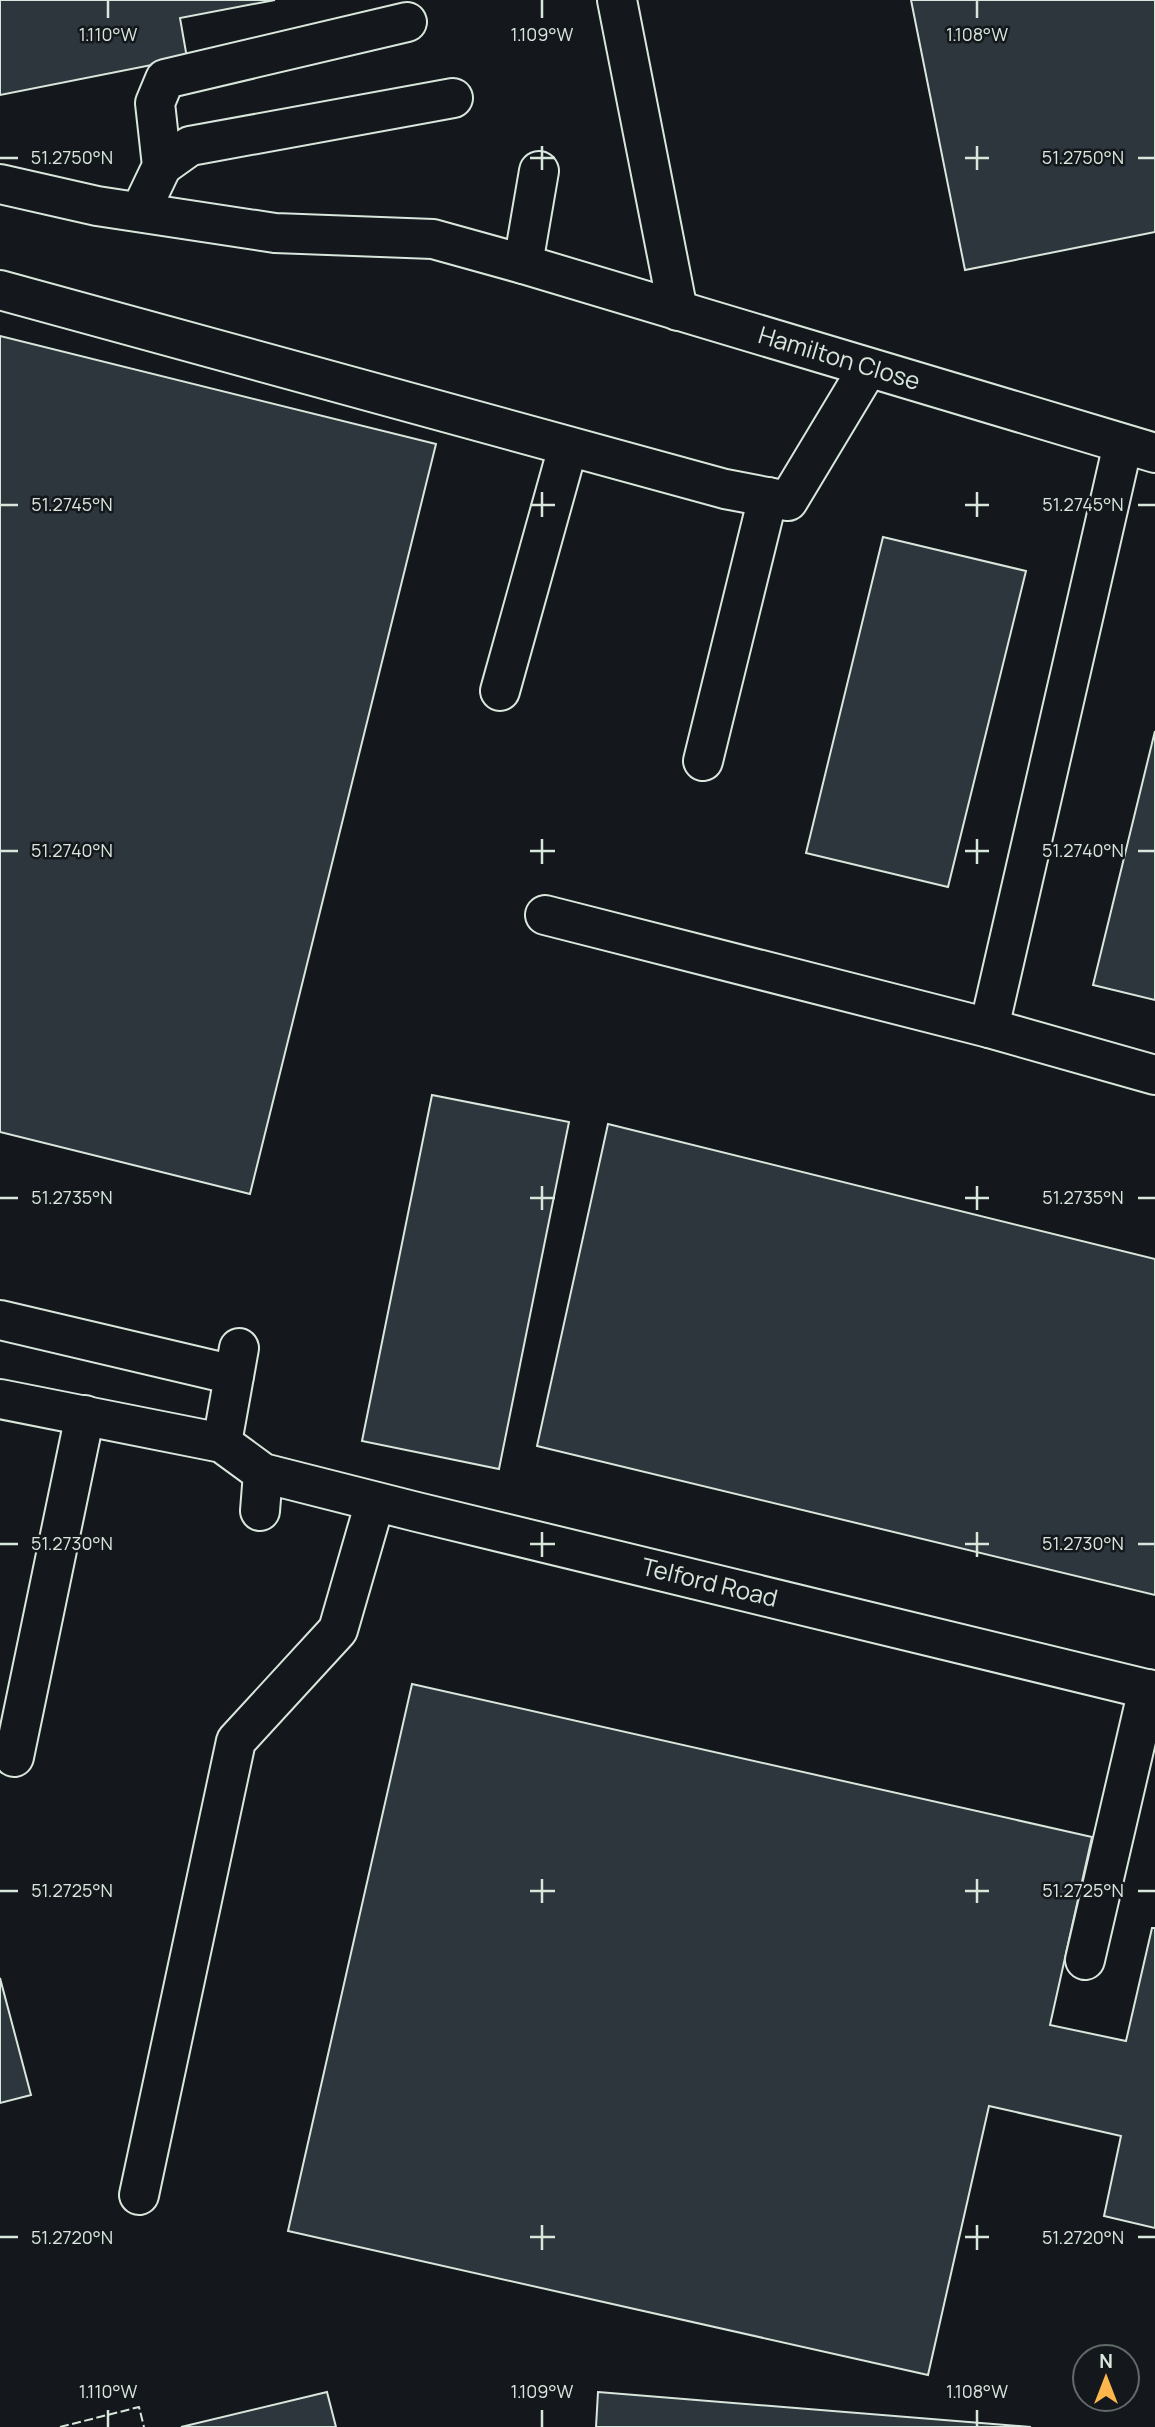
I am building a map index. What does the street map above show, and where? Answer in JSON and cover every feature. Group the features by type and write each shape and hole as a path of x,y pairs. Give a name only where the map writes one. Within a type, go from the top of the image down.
{"street":[{"path":"617,0 678,311"},
{"path":"162,166 155,103 165,79 407,22"},
{"path":"140,212 162,166 190,146 453,98"},
{"path":"523,264 539,171"},
{"name":"Hamilton Close","path":"0,184 97,206 275,233 433,239 1139,449"},
{"path":"0,290 725,489 788,500 868,368"},
{"path":"500,691 568,447"},
{"path":"989,1028 1139,449"},
{"path":"703,761 768,497"},
{"path":"545,915 989,1028 1155,1075"},
{"path":"0,1320 237,1361 222,1443 0,1399"},
{"path":"14,1757 85,1415"},
{"name":"Telford Road","path":"222,1443 263,1473 1151,1690"},
{"path":"260,1511 263,1473"},
{"path":"139,2195 236,1741 338,1630 375,1502"},
{"path":"1085,1960 1151,1690"}],"building":[{"path":"0,0 275,0 180,18 187,58 0,95"},
{"path":"911,0 1155,0 1155,232 965,270"},
{"path":"0,336 436,444 250,1194 0,1132"},
{"path":"883,537 1026,571 948,887 806,853"},
{"path":"1155,731 1155,1000 1093,985"},
{"path":"432,1095 569,1122 499,1469 362,1441"},
{"path":"608,1124 1155,1259 1155,1595 537,1446"},
{"path":"412,1684 1092,1837 1050,2025 1126,2041 1152,1928 1155,1928 1155,2228 1104,2216 1121,2136 989,2106 928,2375 288,2231"},
{"path":"0,1978 31,2095 0,2103"},
{"path":"327,2392 336,2427 181,2427"},
{"path":"598,2392 1031,2427 596,2427"}],"fence":[{"path":"60,2427 139,2407 144,2427"}]}
